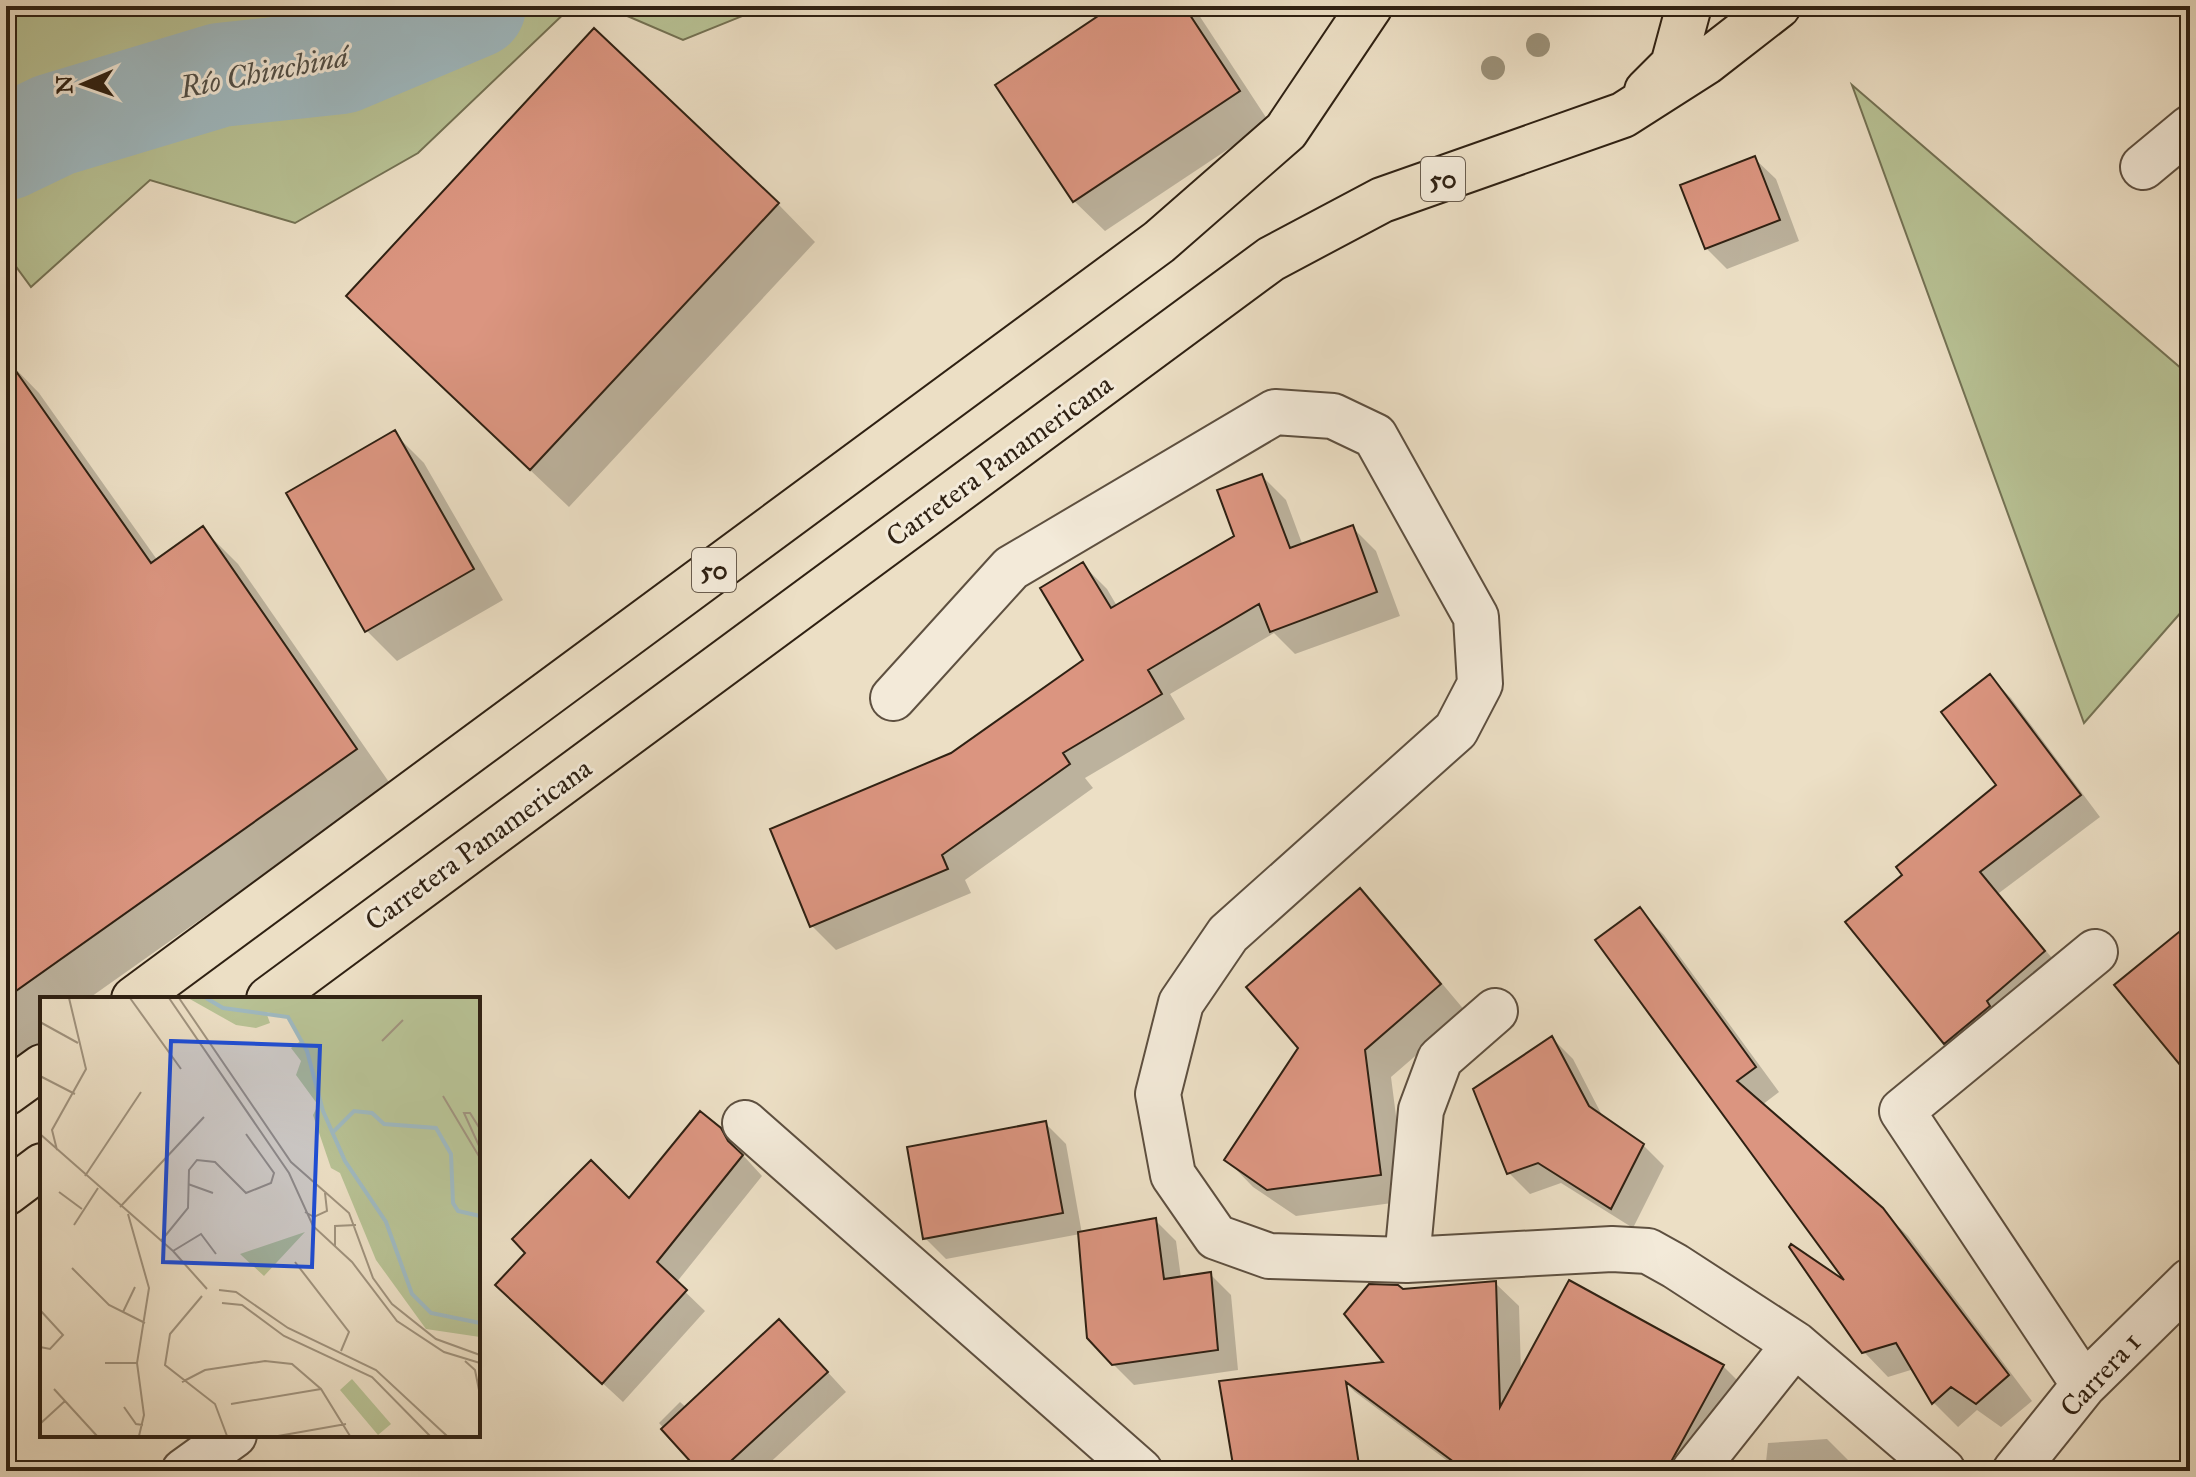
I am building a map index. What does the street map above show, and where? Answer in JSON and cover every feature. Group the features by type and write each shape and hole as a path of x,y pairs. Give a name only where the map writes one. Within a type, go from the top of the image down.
{"highway":[{"name":"50","path":"137,997 1159,242 1286,131 1370,6"},
{"path":"1623,115 1673,65 1689,6"},
{"name":"Carretera Panamericana","path":"272,997 1271,259 1382,200 1623,115 1706,62 1778,6"},
{"path":"6,1093 40,1068"},
{"path":"6,1193 40,1168"}],"street":[{"path":"2143,167 2190,128"},
{"path":"893,698 1011,568 1275,412 1333,416 1375,436 1476,617 1480,684 1456,730 1228,934 1181,1003 1158,1094 1173,1175 1216,1237 1269,1256 1407,1260 1612,1249 1648,1251 1795,1344 1943,1471"},
{"path":"2084,1385 1902,1111 2095,952"},
{"path":"1407,1260 1421,1110 1440,1059 1495,1011"},
{"path":"745,1123 1140,1471"},
{"name":"Carrera 1","path":"2015,1471 2084,1385 2190,1281"},
{"path":"1694,1471 1795,1344"},
{"path":"184,1471 231,1437"}],"green space":[{"path":"6,6 572,6 418,153 295,223 150,180 31,287 6,253"},
{"path":"604,6 767,6 683,40"},
{"path":"1852,85 2190,376 2190,602 2084,723"}],"building":[{"path":"1113,6 1184,6 1240,91 1073,202 995,85"},
{"path":"594,28 779,203 530,470 346,296"},
{"path":"1755,156 1780,220 1705,249 1680,185"},
{"path":"6,357 151,563 203,526 357,749 6,998"},
{"path":"395,430 474,569 365,632 286,493"},
{"path":"1262,474 1290,548 1353,525 1377,592 1270,632 1259,604 1148,670 1162,694 1063,753 1070,764 942,855 948,869 810,927 770,829 951,753 1083,660 1040,588 1083,562 1111,608 1234,536 1217,490"},
{"path":"1990,674 2081,795 1980,872 2045,951 1987,1001 1990,1006 1944,1044 1845,922 1902,875 1896,867 1996,785 1941,712"},
{"path":"1360,888 1441,984 1365,1050 1381,1175 1267,1190 1224,1160 1298,1048 1246,987"},
{"path":"1640,907 1756,1067 1737,1081 1883,1208 2009,1375 1976,1404 1951,1387 1932,1404 1896,1343 1862,1353 1789,1247 1791,1244 1844,1280 1595,940"},
{"path":"2190,923 2190,1077 2114,985"},
{"path":"1552,1036 1589,1106 1644,1144 1611,1209 1538,1163 1507,1174 1473,1089"},
{"path":"700,1111 721,1128 728,1141 743,1155 657,1262 687,1290 602,1384 495,1285 525,1253 512,1239 591,1160 629,1198"},
{"path":"1046,1121 1063,1213 923,1239 907,1147"},
{"path":"1156,1218 1164,1279 1211,1272 1218,1350 1112,1365 1087,1338 1078,1232"},
{"path":"1569,1280 1724,1365 1666,1471 1466,1471 1346,1382 1360,1471 1234,1471 1219,1381 1383,1362 1344,1314 1369,1284 1398,1285 1403,1289 1496,1281 1500,1407"},
{"path":"779,1319 828,1372 720,1471 699,1471 661,1429"}],"waterway":[{"name":"Río Chinchiná","path":"6,148 54,125 220,75 341,62 474,6"}]}
